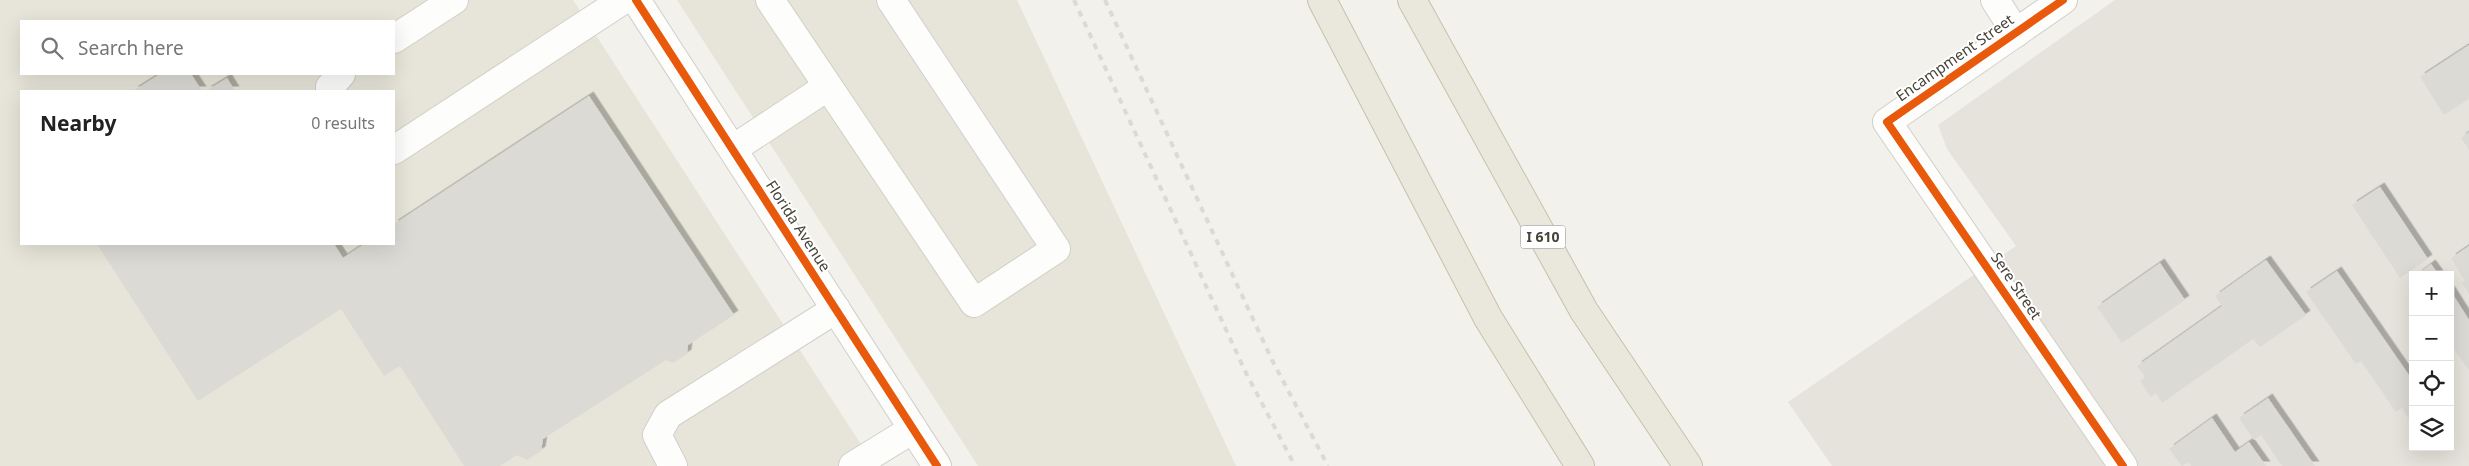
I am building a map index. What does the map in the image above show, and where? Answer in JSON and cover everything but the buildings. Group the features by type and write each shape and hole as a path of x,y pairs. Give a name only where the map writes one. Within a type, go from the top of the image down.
{"highway":[{"path":"1322,0 1488,318 1580,466"},
{"name":"I 610","path":"1412,0 1584,310 1688,466"}],"street":[{"path":"395,38 454,0"},
{"path":"395,149 623,0"},
{"name":"Florida Avenue","path":"636,0 937,466"},
{"path":"770,0 974,303 1056,250 892,0"},
{"path":"1995,0 2016,33"},
{"name":"Encampment Street","path":"1887,122 2063,0"},
{"path":"330,90 330,87 340,75"},
{"path":"733,149 828,87"},
{"name":"Sere Street","path":"1887,122 2123,466"},
{"path":"673,466 657,435 668,415 836,310"},
{"path":"853,466 913,429"}],"shaded area":[{"path":"0,0 573,0 875,466 0,466"},
{"path":"677,0 1017,0 1236,466 978,466"},
{"path":"2115,0 2469,0 2469,466 1832,466 1788,402 2016,246 1947,149 1938,125"}],"railway":[{"path":"1074,0 1246,373 1295,466"},
{"path":"1105,0 1272,360 1328,466"}],"cycle path":[{"path":"636,0 937,466"},
{"path":"2063,0 1887,122 2123,466"}]}
